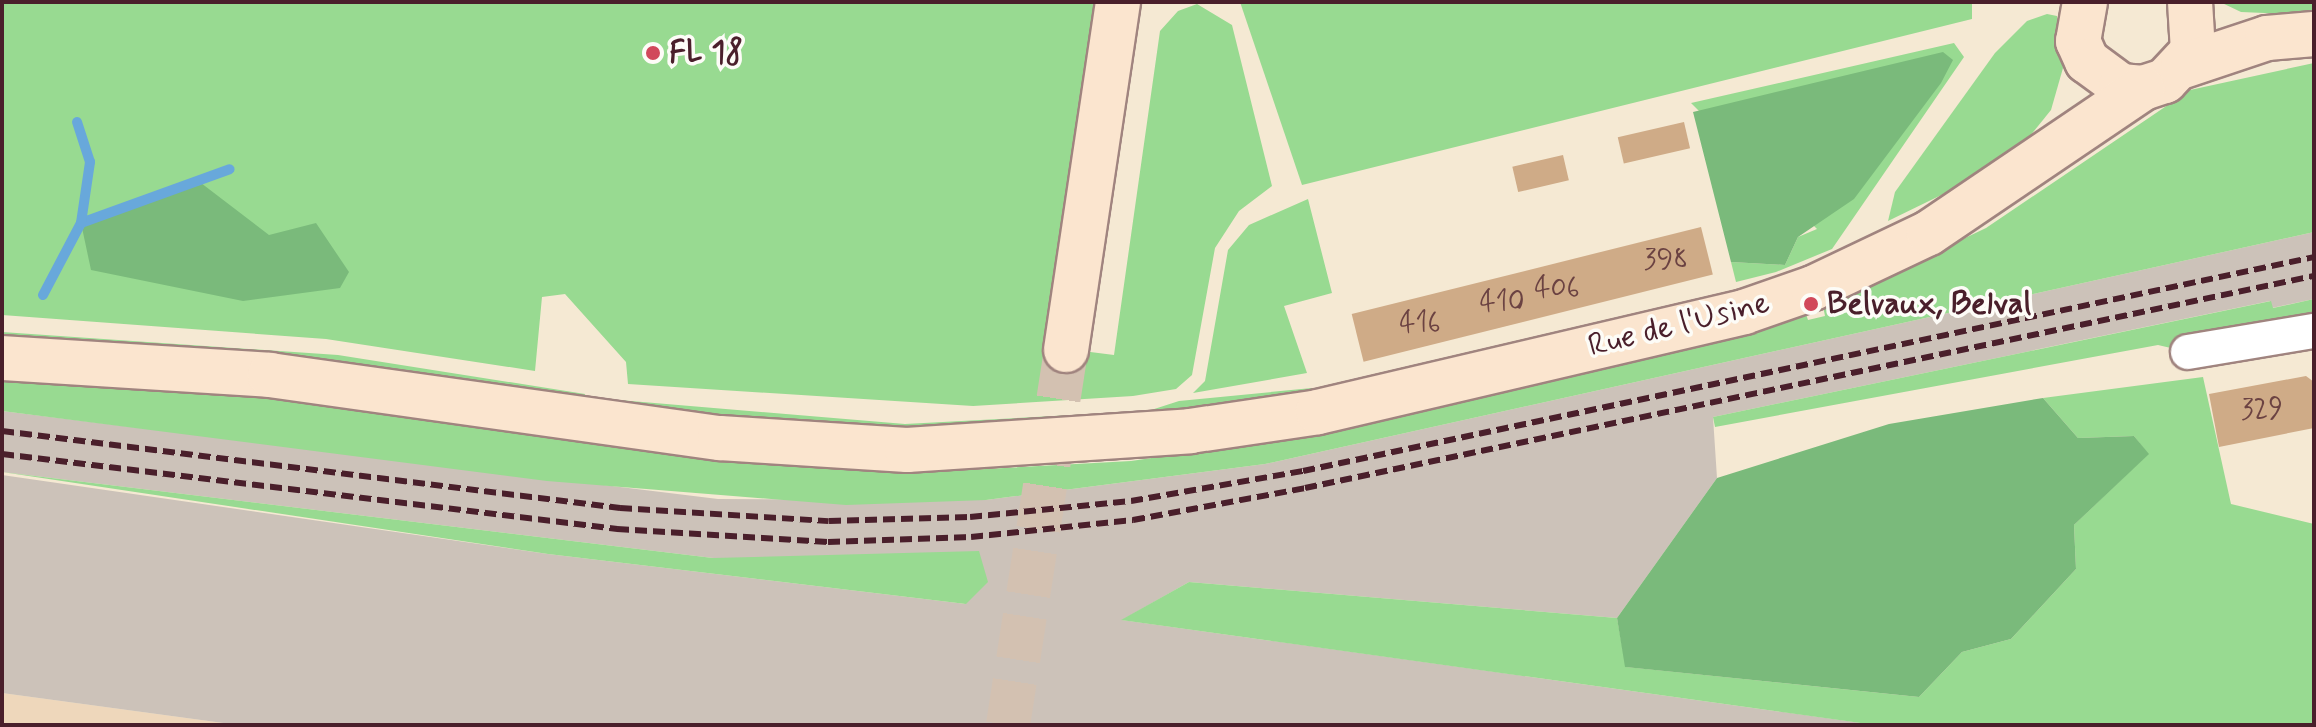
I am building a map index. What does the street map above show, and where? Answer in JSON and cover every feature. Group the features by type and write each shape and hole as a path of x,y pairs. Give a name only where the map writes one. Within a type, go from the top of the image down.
{"main road":[{"path":"1066,350 1118,2"},
{"path":"2267,38 2193,9 2183,66 2267,38 2314,34"},
{"path":"2077,16 2102,77 2143,88"},
{"path":"2053,145 2077,16"},
{"name":"Rue de l'Usine","path":"2,358 270,375 720,438 907,450 1070,444 1318,412 1744,312 1813,288 1929,233 2053,145 2183,66"}],"street":[{"path":"2188,352 2314,331"}],"shaded area":[{"path":"2314,232 2314,299 2272,308 2270,301 1713,417 1717,478 1617,618 1189,582 1122,620 1876,725 238,725 2,693 2,475 548,554 966,604 844,559 713,558 2,472 2,411 718,499 986,500 1265,464"},
{"path":"2,693 238,725 2,725"}],"green space":[{"path":"2,2 1101,2 1051,347 1114,355 1160,31 1178,11 1197,4 1232,25 1272,186 1239,211 1215,248 1192,375 1176,389 1133,396 973,406 628,384 626,362 565,294 542,297 535,371 326,339 2,315"},
{"path":"1240,2 1972,2 1972,19 1302,185"},
{"path":"2220,2 2314,2 2314,15 2241,12"},
{"path":"2047,14 2057,16 2063,68 2051,110 2009,162 1888,221 1895,192 1995,53 2027,21"},
{"path":"1954,43 1964,57 1832,249 1776,272 1736,282 1731,262 1785,265 1798,237 1817,229 1691,103"},
{"path":"1943,52 1953,60 1941,83 1854,199 1798,237 1785,265 1731,262 1693,112"},
{"path":"2314,63 2314,232 1265,464 986,500 846,505 547,481 2,411 2,378 247,393 683,455 931,472 1131,461 1324,433 1560,380 1805,311 1808,320 1825,316 1823,306 1986,228 2190,90"},
{"path":"201,183 269,235 316,223 349,272 340,288 243,301 91,270 81,223"},
{"path":"1308,199 1332,293 1284,306 1307,373 1193,393 1205,381 1228,250 1249,225"},
{"path":"2314,299 2314,331 2188,352 2158,345 1715,427 1713,417 2271,301 2273,308"},
{"path":"2,332 338,355 585,394 583,404 2,343"},
{"path":"2203,377 2231,504 2314,524 2314,725 1875,725 1121,620 1189,582 1617,618 1626,667 1919,697 1962,652 2011,639 2076,569 2074,525 2148,454 2134,436 2078,438 2043,398"},
{"path":"1312,388 1314,397 1185,417 908,434 618,409 619,400 905,424 1148,411 1179,401"},
{"path":"2043,398 2078,438 2134,436 2149,454 2074,525 2076,569 2011,639 1962,652 1919,697 1625,667 1617,618 1717,478 1889,424"},
{"path":"2,472 713,558 979,551 988,582 966,604 548,554"}],"building":[{"path":"1684,122 1690,148 1624,164 1618,137"},
{"path":"1563,155 1569,180 1518,192 1512,167"},
{"path":"1701,227 1713,275 1364,362 1352,314"},
{"path":"2306,376 2314,382 2314,428 2219,447 2209,394"}],"waterway":[{"path":"43,295 81,223 90,162 77,122"},
{"path":"81,223 230,169"}],"tunnel":[{"path":"1008,725 1066,350"}],"railway":[{"path":"2,431 620,508 829,521 970,517 1131,501 1303,471 2314,257"},
{"path":"2,454 617,529 828,542 971,537 1133,520 1305,488 2314,276"}],"place":[{"name":"FL 18","path":"653,53"},
{"name":"Belvaux, Belval","path":"1811,304"}]}
